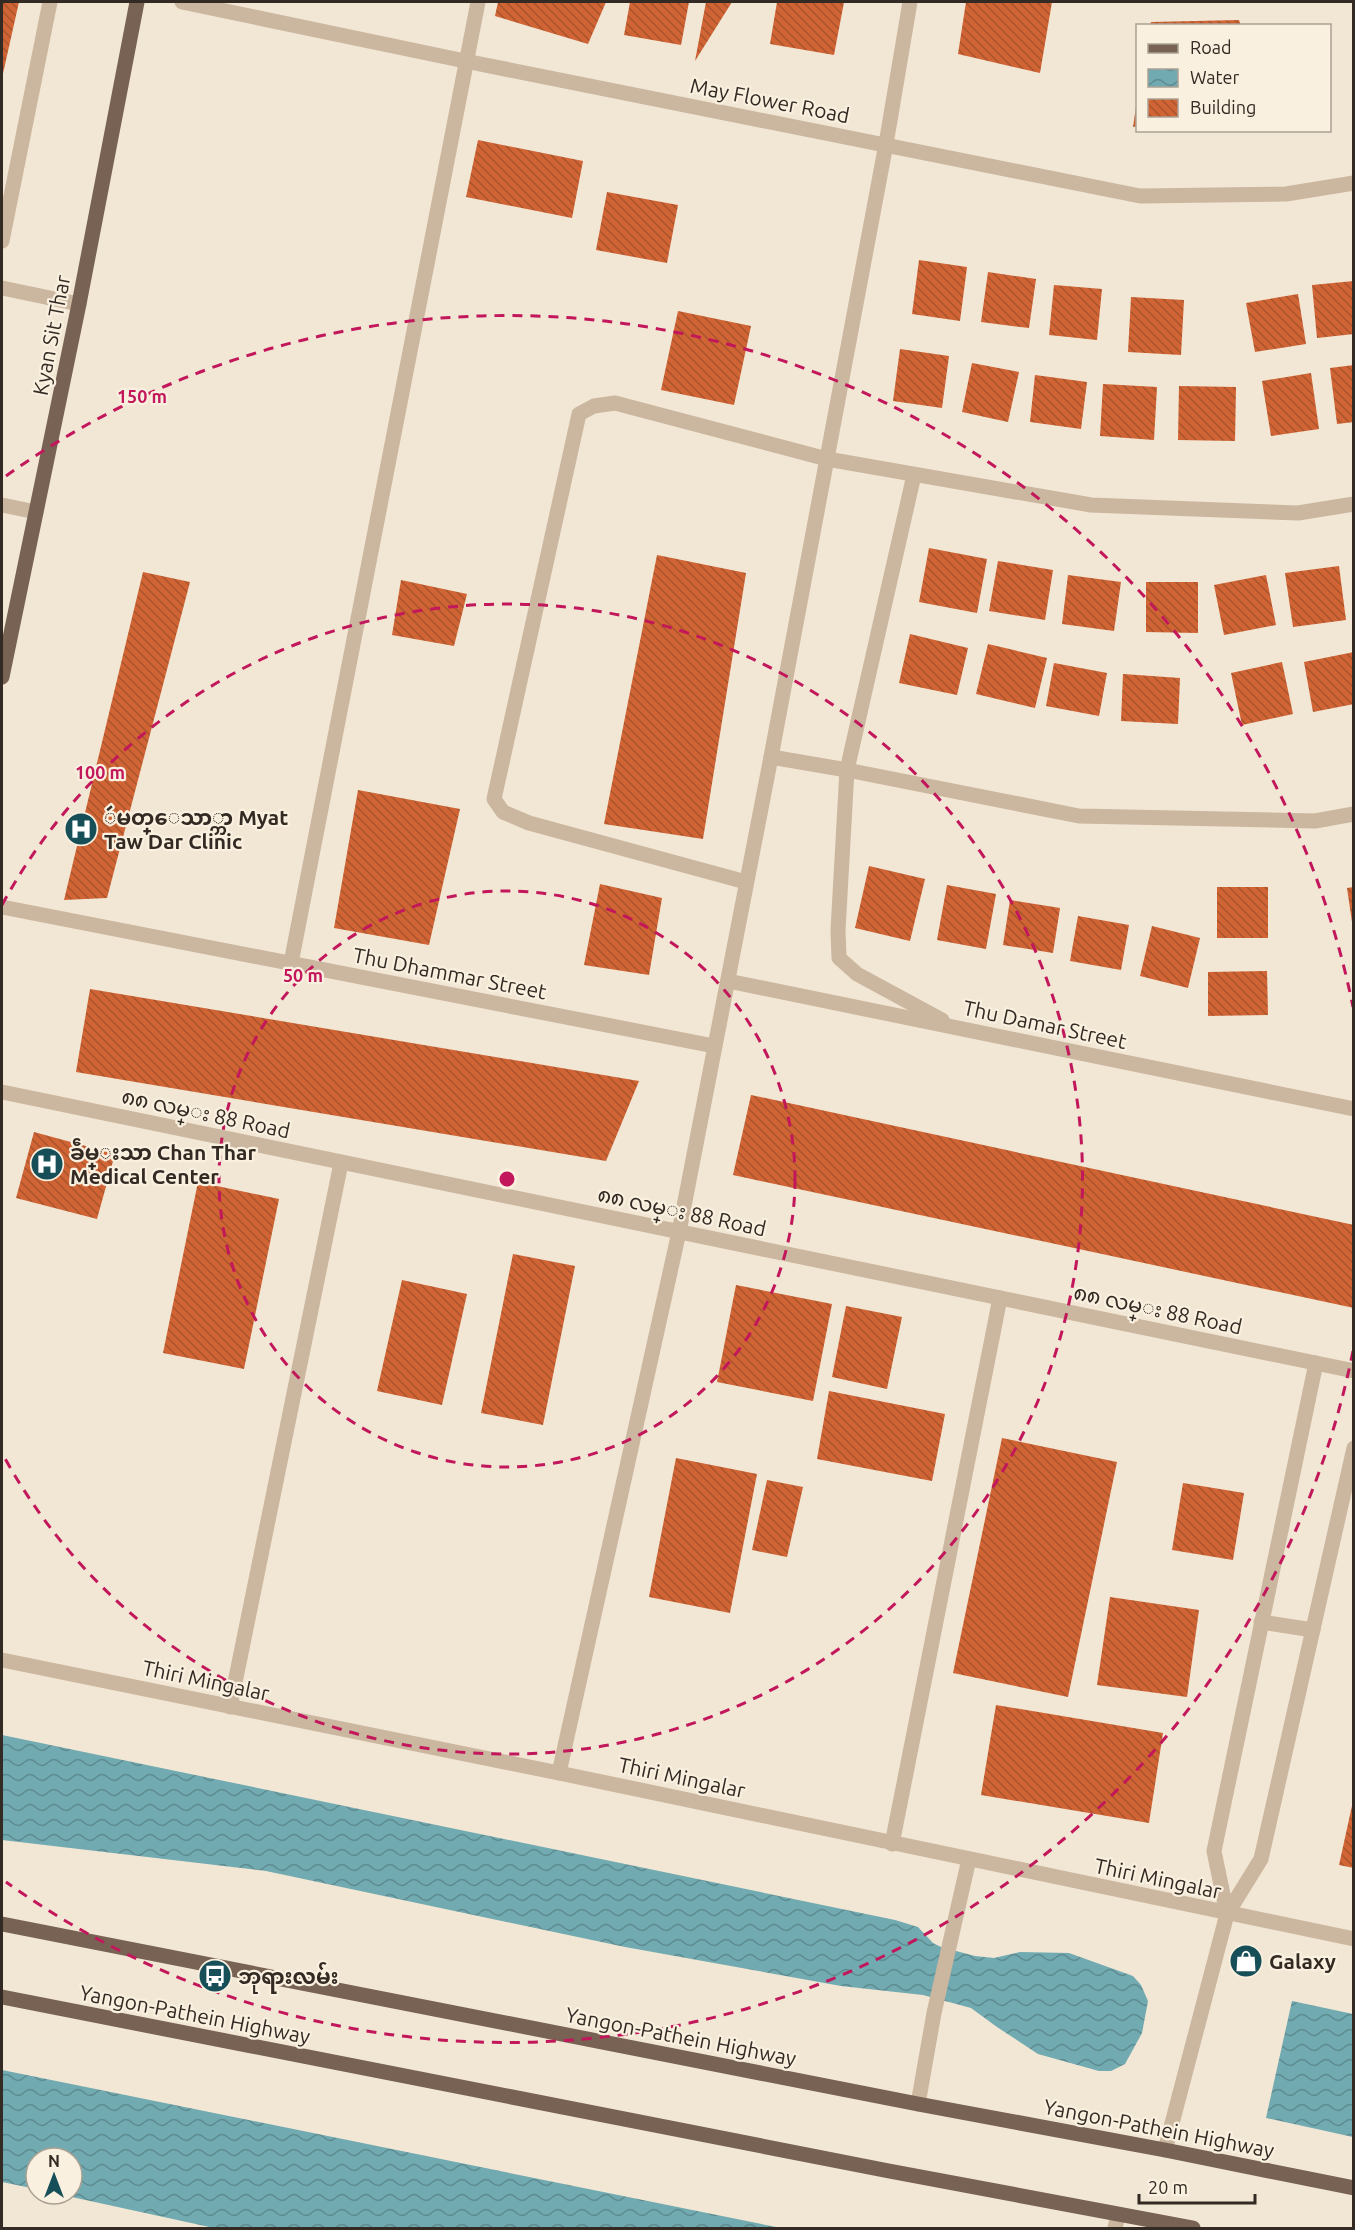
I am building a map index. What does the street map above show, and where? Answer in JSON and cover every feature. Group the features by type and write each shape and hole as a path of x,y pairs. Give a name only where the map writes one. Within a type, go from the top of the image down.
{"main road":[{"name":"Kyan Sit Thar","path":"2,677 79,304 136,2"},
{"name":"Yangon-Pathein Highway","path":"2,1924 1353,2188"},
{"name":"Yangon-Pathein Highway","path":"2,1997 1116,2222 1193,2229"}],"street":[{"path":"2,241 51,2"},
{"name":"May Flower Road","path":"182,2 1140,196 1286,194 1353,183"},
{"path":"291,963 478,2"},
{"path":"559,1773 679,1232 827,459 910,2"},
{"path":"2,288 79,304"},
{"path":"746,882 529,823 503,812 494,799 579,414 594,406 615,403 827,459 1091,505 1298,513 1353,504"},
{"path":"914,475 847,770 838,930 839,958 857,974 956,1028"},
{"path":"2,505 36,512"},
{"path":"771,757 1079,816 1315,821 1353,814"},
{"name":"Thu Dhammar Street","path":"2,906 714,1046"},
{"name":"Thu Damar Street","path":"728,981 1349,1106"},
{"name":"၈၈ လမ္း 88 Road","path":"2,1092 1353,1371"},
{"path":"230,1707 341,1163"},
{"path":"892,1844 1000,1298"},
{"path":"1227,1914 1214,1851 1316,1363"},
{"path":"1165,2150 1227,1914 1262,1859 1353,1448"},
{"path":"1261,1622 1313,1630"},
{"name":"Thiri Mingalar","path":"2,1660 559,1773 1353,1939"},
{"path":"918,2104 934,2013 969,1859"}],"water":[{"path":"2,1735 895,1920 918,1927 933,1943 941,1947 975,1956 994,1958 1020,1952 1069,1953 1133,1976 1141,1985 1148,2001 1142,2033 1125,2064 1111,2071 1099,2071 1038,2054 971,2008 923,1995 841,1986 625,1947 266,1871 2,1840"},
{"path":"1292,2001 1353,2014 1353,2137 1266,2118"},
{"path":"2,2070 781,2228 214,2228 84,2200 84,2146 24,2146 24,2187 2,2182"}],"building":[{"path":"2,2 19,2 2,78"},
{"path":"498,2 606,2 588,44 495,16"},
{"path":"630,2 689,2 681,45 624,35"},
{"path":"706,2 732,2 695,61"},
{"path":"777,2 844,2 834,55 770,44"},
{"path":"966,2 1052,2 1040,73 958,54"},
{"path":"1239,20 1240,24 1150,24 1151,22"},
{"path":"1136,107 1136,126 1133,127"},
{"path":"478,140 583,161 572,218 466,197"},
{"path":"607,192 678,205 667,263 596,250"},
{"path":"919,260 967,267 960,321 912,314"},
{"path":"988,272 1036,279 1029,328 981,322"},
{"path":"1354,281 1354,334 1317,338 1312,285"},
{"path":"1054,285 1102,289 1097,340 1049,335"},
{"path":"1298,294 1306,344 1255,352 1246,303"},
{"path":"1131,297 1184,300 1181,355 1128,352"},
{"path":"678,311 751,326 734,405 661,390"},
{"path":"900,349 949,356 942,408 893,401"},
{"path":"972,363 1019,372 1008,422 962,412"},
{"path":"1354,365 1354,422 1337,424 1330,368"},
{"path":"1311,373 1319,429 1271,436 1262,381"},
{"path":"1035,375 1087,382 1081,429 1030,422"},
{"path":"1103,384 1157,387 1154,440 1100,436"},
{"path":"1179,386 1236,387 1235,441 1178,440"},
{"path":"929,548 987,559 977,613 919,602"},
{"path":"657,555 746,573 703,839 604,824"},
{"path":"998,561 1053,570 1045,620 989,611"},
{"path":"1339,566 1346,620 1293,627 1285,573"},
{"path":"143,572 190,582 107,898 64,900"},
{"path":"1068,575 1121,582 1114,631 1062,624"},
{"path":"1266,575 1276,625 1224,635 1214,585"},
{"path":"401,580 467,594 454,646 392,635"},
{"path":"1146,582 1198,582 1198,633 1146,632"},
{"path":"910,634 968,648 957,695 899,683"},
{"path":"988,644 1047,658 1035,708 976,694"},
{"path":"1354,652 1354,704 1313,712 1304,662"},
{"path":"1282,662 1293,714 1242,725 1231,673"},
{"path":"1054,663 1107,673 1099,716 1046,706"},
{"path":"1123,674 1180,678 1178,724 1121,721"},
{"path":"358,790 460,809 429,945 334,928"},
{"path":"869,866 925,879 910,941 855,928"},
{"path":"600,884 662,898 649,975 584,965"},
{"path":"947,885 996,894 986,949 937,940"},
{"path":"1217,887 1268,887 1268,938 1217,938"},
{"path":"1354,887 1354,922 1352,922 1347,888"},
{"path":"1010,900 1060,908 1053,953 1003,945"},
{"path":"1078,916 1129,925 1121,970 1070,961"},
{"path":"1152,926 1200,938 1188,988 1140,976"},
{"path":"1267,971 1268,1015 1208,1016 1208,972"},
{"path":"90,989 639,1081 606,1161 76,1072"},
{"path":"751,1095 1354,1225 1354,1308 733,1175"},
{"path":"34,1132 115,1154 97,1219 16,1198"},
{"path":"198,1182 279,1199 244,1369 163,1353"},
{"path":"513,1254 575,1266 543,1425 481,1413"},
{"path":"402,1280 467,1294 442,1405 377,1391"},
{"path":"736,1285 832,1304 813,1401 717,1382"},
{"path":"846,1306 902,1317 887,1389 832,1377"},
{"path":"829,1391 945,1414 932,1481 817,1459"},
{"path":"1002,1438 1117,1462 1068,1697 953,1673"},
{"path":"676,1458 757,1474 730,1613 649,1597"},
{"path":"767,1480 803,1487 787,1557 752,1550"},
{"path":"1183,1483 1244,1493 1233,1560 1172,1550"},
{"path":"1110,1597 1199,1610 1187,1697 1097,1685"},
{"path":"996,1705 1163,1733 1149,1823 981,1795"},
{"path":"1354,1801 1354,1868 1339,1865"}],"place":[{"name":"ဴမတ္ေသာ္တာ Myat Taw Dar Clinic","path":"81,829"},
{"name":"ခဵမ္းသာ Chan Thar Medical Center","path":"47,1164"},
{"name":"Galaxy","path":"1246,1961"},
{"name":"ဘုရားလမ်း","path":"215,1976"}]}
